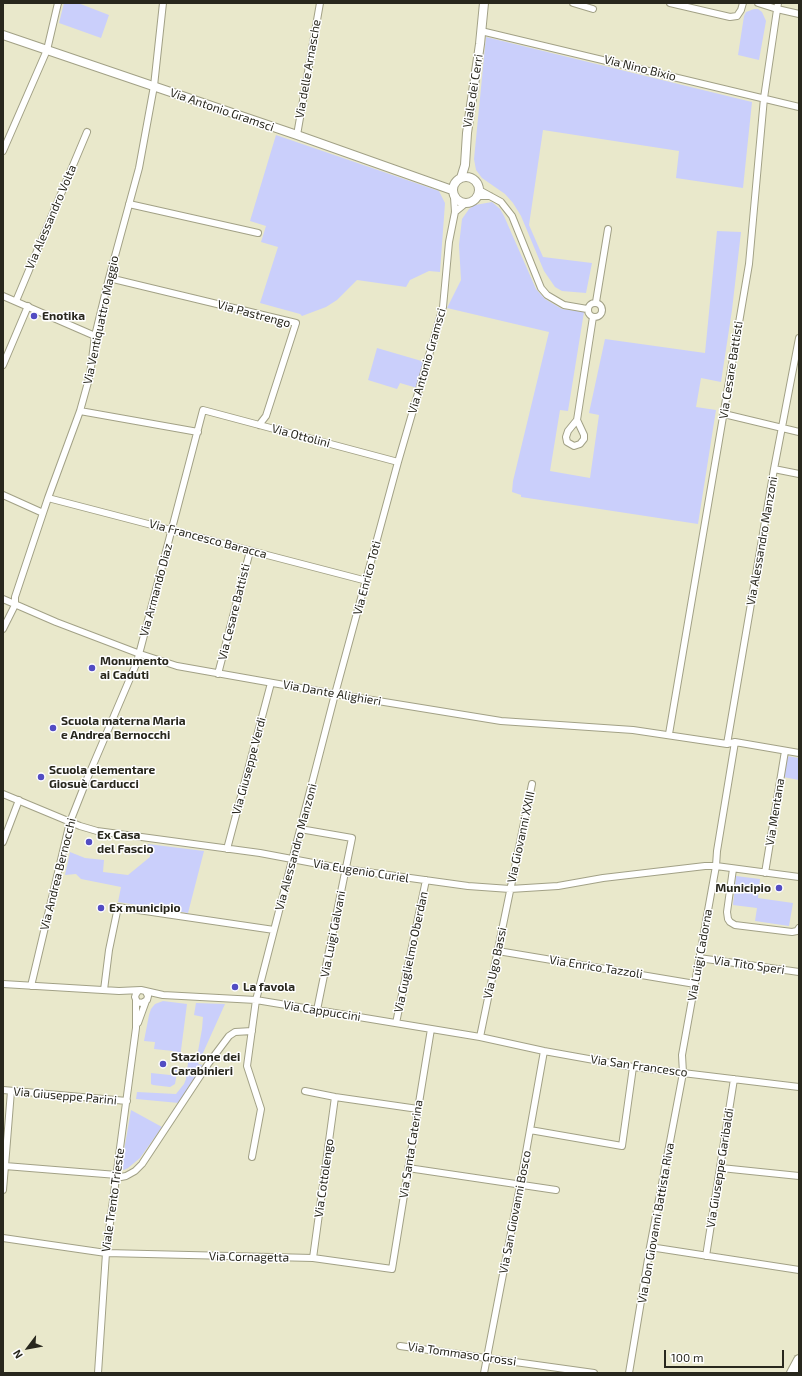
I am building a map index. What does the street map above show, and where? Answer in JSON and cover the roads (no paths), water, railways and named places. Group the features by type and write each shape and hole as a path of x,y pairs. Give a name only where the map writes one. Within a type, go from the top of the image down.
{"main road":[{"path":"792,1373 799,1360"}],"street":[{"path":"3,151 47,50 58,3"},
{"name":"Via Ventiquattro Maggio","path":"15,605 15,597 48,498 80,411 90,375 95,336 139,168 154,86 163,3"},
{"name":"Via delle Arnasche","path":"297,135 320,3"},
{"name":"Viale dei Cerri","path":"461,178 465,165 466,134 484,3"},
{"path":"573,3 593,9"},
{"path":"670,3 730,17 737,16 743,3"},
{"path":"758,3 777,6 799,14"},
{"name":"Via Cesare Battisti","path":"670,734 749,264 764,98 777,6"},
{"name":"Via Nino Bixio","path":"481,31 799,107"},
{"name":"Via Antonio Gramsci","path":"3,35 454,190"},
{"name":"Via Alessandro Volta","path":"16,301 87,132"},
{"path":"454,190 459,201 466,203 472,202 478,193 477,183 472,178 465,165"},
{"path":"461,178 472,178"},
{"name":"Via Antonio Gramsci","path":"398,462 443,307 449,242 455,212 454,190 461,178"},
{"path":"478,193 490,196 501,202 512,216 541,288 547,295 564,304 587,309"},
{"path":"455,212 466,203"},
{"path":"130,204 258,233"},
{"path":"596,302 608,229"},
{"name":"Via Pastrengo","path":"109,278 296,323 266,416 260,425"},
{"path":"3,296 95,336"},
{"path":"587,309 591,303 596,302"},
{"path":"594,317 599,315 602,311 601,307 596,302"},
{"path":"3,365 28,306"},
{"path":"587,309 589,314 594,317"},
{"path":"577,420 594,317"},
{"name":"Via Alessandro Manzoni","path":"727,744 774,469 799,338"},
{"name":"Via Ottolini","path":"203,410 398,462"},
{"name":"Via Armando Diaz","path":"140,654 203,410"},
{"path":"80,411 198,432"},
{"path":"724,414 799,432"},
{"name":"Via Enrico Toti","path":"335,694 367,581 398,462"},
{"path":"774,469 799,474"},
{"path":"3,495 43,513"},
{"name":"Via Francesco Baracca","path":"48,498 367,581"},
{"name":"Via Cesare Battisti","path":"218,674 250,550"},
{"name":"Via Dante Alighieri","path":"3,600 140,654 177,666 500,721 633,730 670,734 727,744"},
{"path":"3,629 15,605"},
{"name":"Via Andrea Bernocchi","path":"31,986 70,822 140,654"},
{"name":"Via Giuseppe Verdi","path":"227,849 271,683"},
{"name":"Via Alessandro Manzoni","path":"252,1157 260,1109 247,1066 256,1000 335,694"},
{"path":"727,744 735,742 799,753"},
{"name":"Via Luigi Cadorna","path":"683,1073 682,1055 716,866 717,850 735,742"},
{"name":"Via Mentana","path":"765,873 785,751"},
{"name":"Via Giovanni XXIII","path":"510,889 532,784"},
{"name":"Via Eugenio Curiel","path":"3,794 70,822 97,831 227,849 345,869 468,886 510,889 558,886 603,878 705,866 716,866 799,877"},
{"path":"3,842 19,800"},
{"name":"Via Luigi Galvani","path":"300,829 352,838 317,1010"},
{"path":"733,869 727,916 730,922 735,925 792,932 797,931 799,928"},
{"name":"Via Guglielmo Oberdan","path":"396,1023 426,880"},
{"name":"Via Ugo Bassi","path":"480,1037 510,889"},
{"path":"104,990 109,950 118,907 274,930"},
{"name":"Via Enrico Tazzoli","path":"498,951 695,984"},
{"name":"Via Tito Speri","path":"699,958 799,972"},
{"path":"3,984 119,991 142,990 146,992 148,996 147,1001 142,1003 132,996 119,991"},
{"path":"136,1000 135,996 138,991"},
{"name":"Via Cappuccini","path":"146,992 163,995 256,1000 480,1037"},
{"name":"Via Cappuccini","path":"147,1001 163,995"},
{"name":"Viale Trento Trieste","path":"98,1373 106,1254 136,1028 136,1000"},
{"name":"Viale Trento Trieste","path":"136,1028 147,1001"},
{"name":"Via Santa Caterina","path":"392,1269 431,1029"},
{"path":"4,1166 126,1176 135,1171 142,1164 208,1064 229,1036 235,1032 252,1031"},
{"name":"Via San Francesco","path":"480,1037 544,1051 633,1067 799,1087"},
{"name":"Via San Giovanni Bosco","path":"484,1373 544,1051"},
{"path":"530,1130 622,1146 633,1067"},
{"name":"Via Don Giovanni Battista Riva","path":"629,1373 650,1247 683,1073"},
{"name":"Via Giuseppe Garibaldi","path":"706,1256 734,1079"},
{"name":"Via Giuseppe Parini","path":"3,1090 127,1101"},
{"path":"3,1190 12,1091"},
{"path":"306,1091 335,1097 418,1109"},
{"name":"Via Cottolengo","path":"313,1258 335,1097"},
{"path":"408,1168 520,1186 556,1190"},
{"path":"721,1168 799,1176"},
{"name":"Via Cornagetta","path":"3,1238 106,1254 313,1258 392,1269"},
{"path":"650,1247 799,1270"},
{"name":"Via Tommaso Grossi","path":"400,1346 594,1373"}],"place":[{"name":"Enotika","path":"34,316"},
{"name":"Monumento ai Caduti","path":"92,668"},
{"name":"Scuola materna Maria e Andrea Bernocchi","path":"53,728"},
{"name":"Scuola elementare Giosuè Carducci","path":"41,777"},
{"name":"Ex Casa del Fascio","path":"89,842"},
{"name":"Municipio","path":"779,888"},
{"name":"Ex municipio","path":"101,908"},
{"name":"La favola","path":"235,987"},
{"name":"Stazione dei Carabinieri","path":"163,1064"}]}
